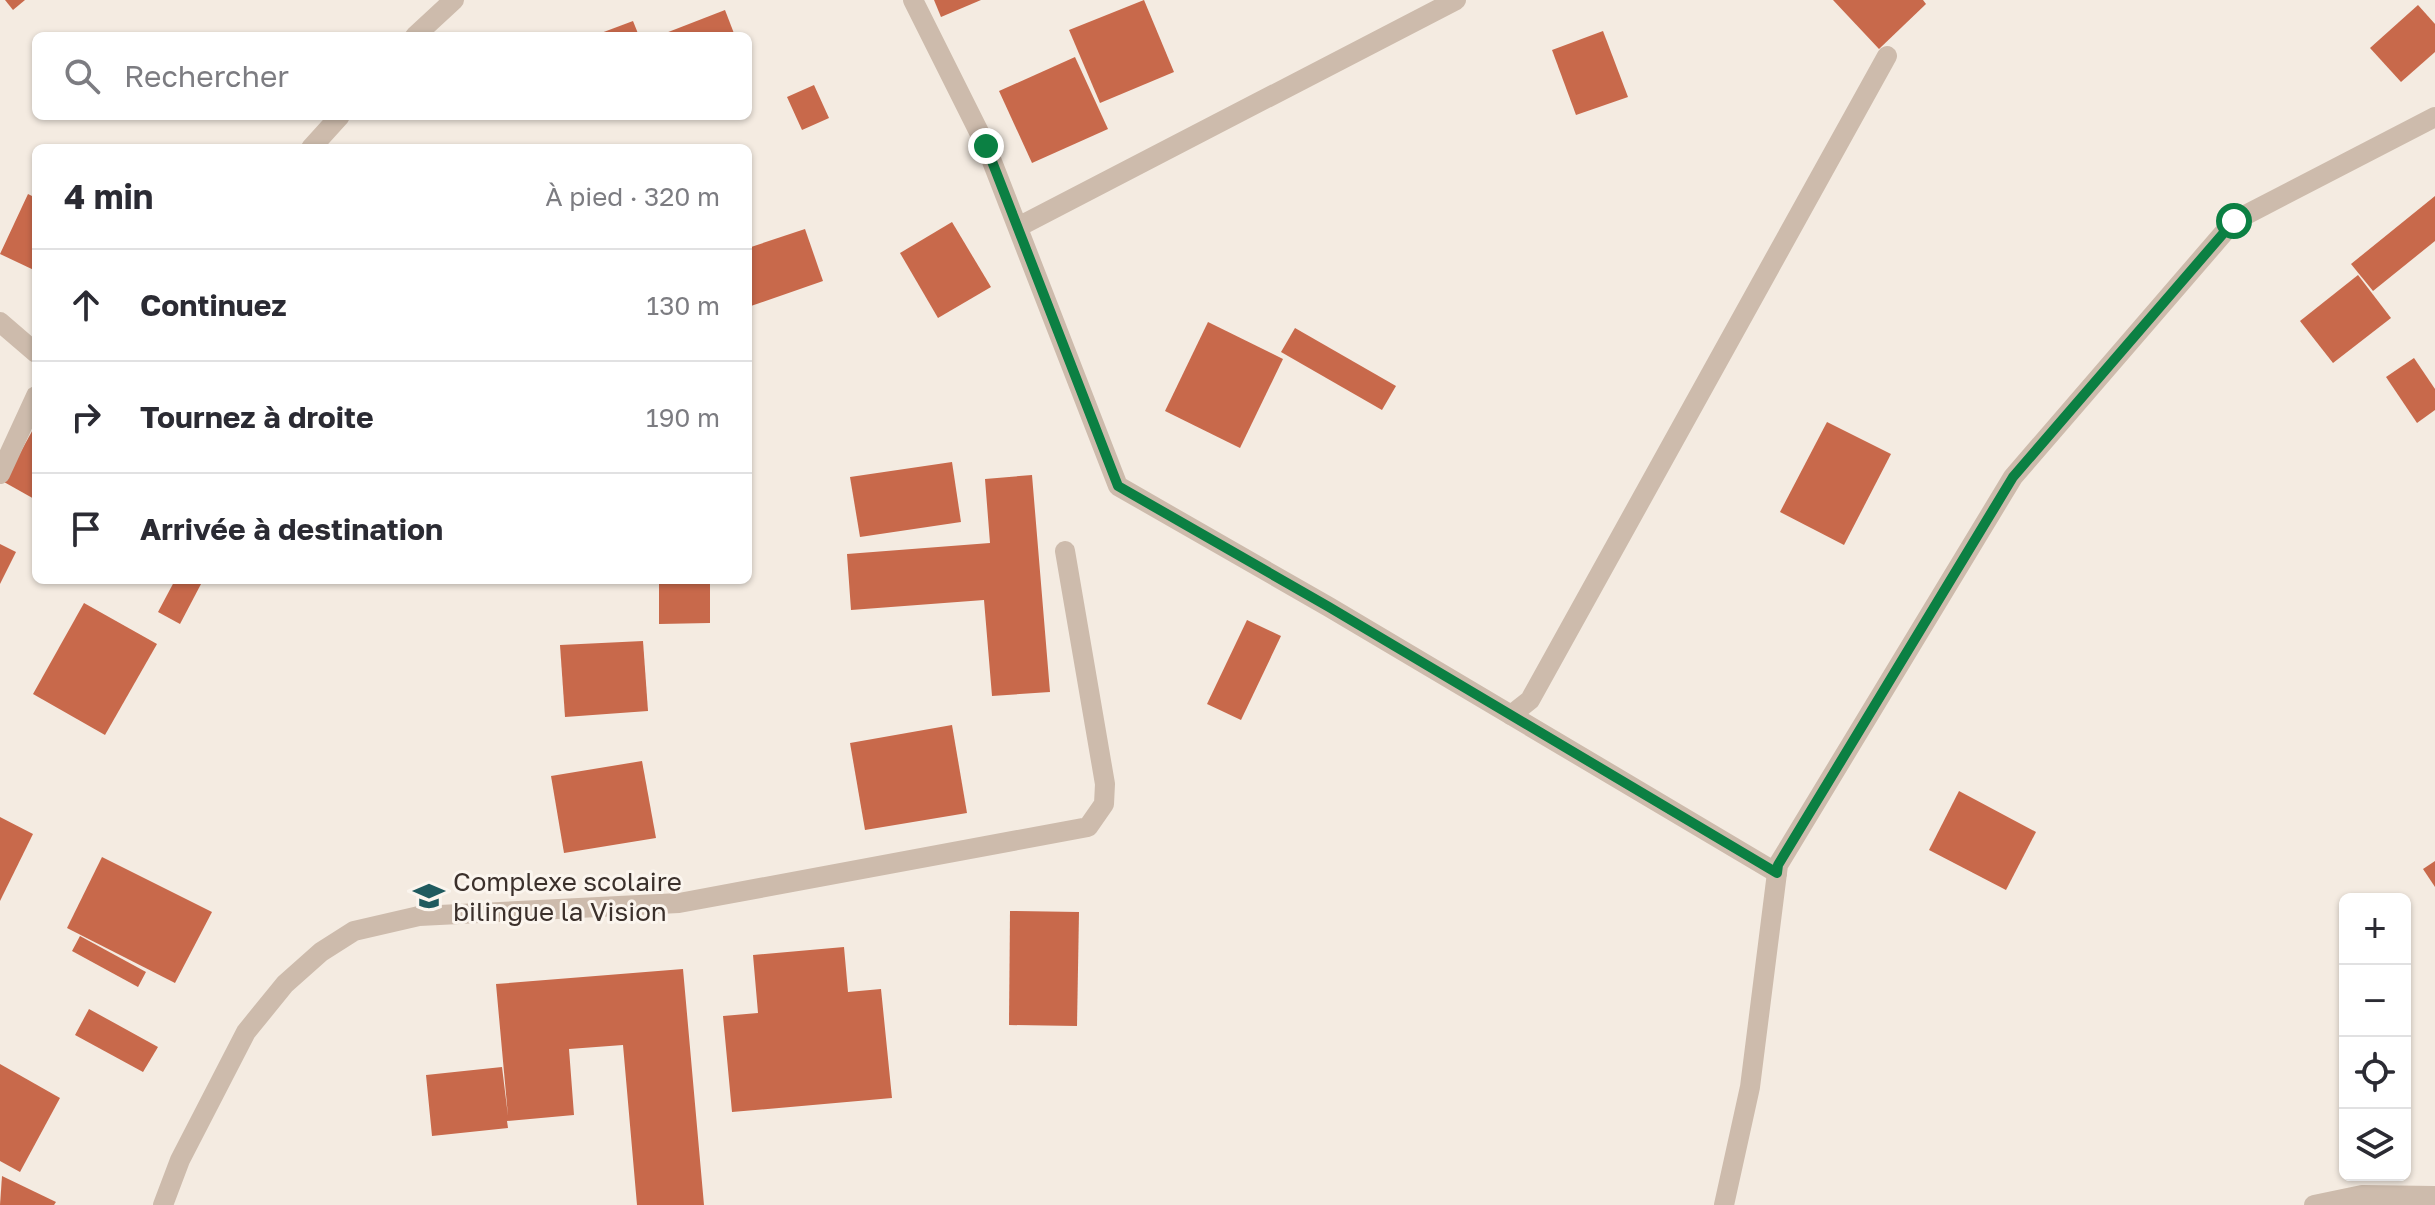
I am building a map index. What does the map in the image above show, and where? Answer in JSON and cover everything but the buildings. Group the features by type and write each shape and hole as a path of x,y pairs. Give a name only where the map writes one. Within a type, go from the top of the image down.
{"street":[{"path":"419,32 454,0"},
{"path":"913,0 986,146 1118,486 1777,873"},
{"path":"1018,227 1456,0"},
{"path":"1511,715 1530,700 1887,56"},
{"path":"1724,1205 1750,1087 1777,873 1786,852 2013,477 2234,221 2435,117"},
{"path":"315,144 336,120"},
{"path":"0,322 32,350"},
{"path":"0,474 32,405"},
{"path":"163,1205 180,1160 246,1032 285,984 321,952 354,931 419,916 679,903 1088,827 1104,804 1105,784 1065,551"},
{"path":"2314,1205 2362,1195 2435,1196"}],"place":[{"name":"Complexe scolaire bilingue la Vision","path":"429,896"}],"route":[{"path":"986,146 1118,486 1329,607 1777,873 1778,865 2013,477 2234,221"}]}
